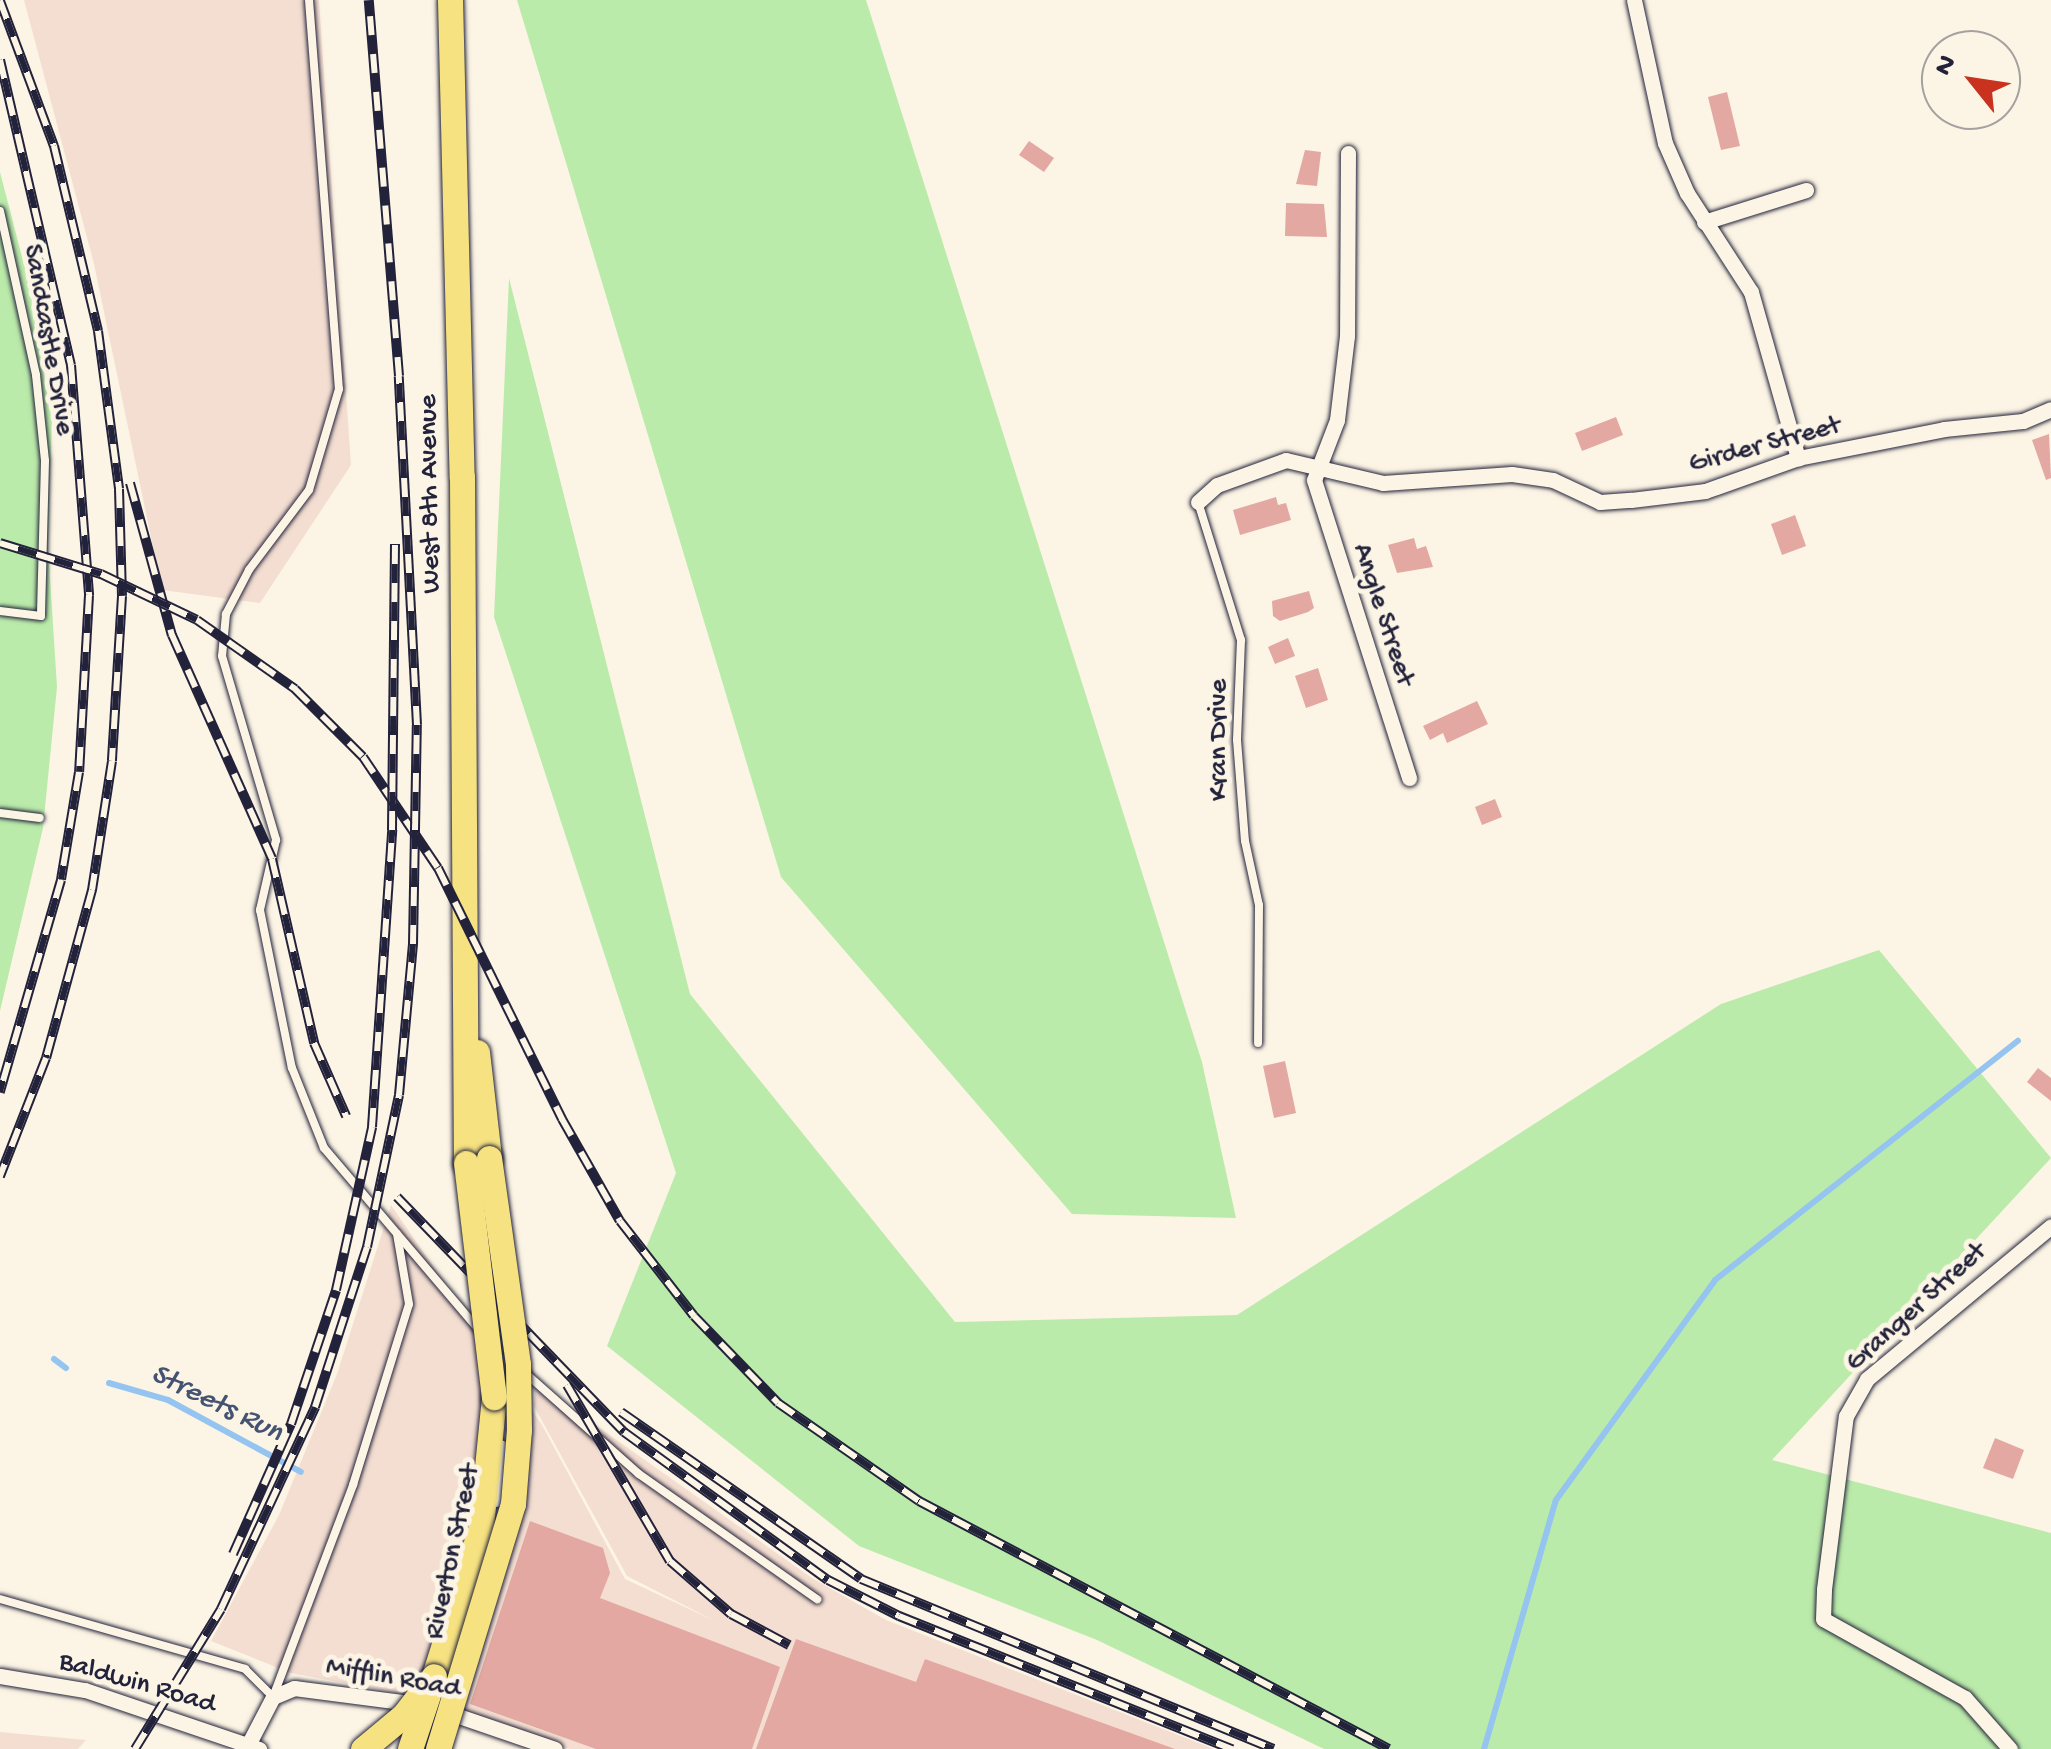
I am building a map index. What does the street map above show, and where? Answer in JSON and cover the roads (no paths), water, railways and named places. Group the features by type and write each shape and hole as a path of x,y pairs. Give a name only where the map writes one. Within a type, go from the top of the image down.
{"main road":[{"name":"West 8th Avenue","path":"450,0 468,987 478,1160"},
{"path":"410,1749 482,1527 492,1445 494,1397 478,1160"},
{"path":"438,1749 492,1583 512,1504 518,1448 518,1364 478,1160"},
{"path":"363,1749 404,1715 434,1676"}],"street":[{"path":"1634,0 1665,144 1704,222 1751,292 1798,458"},
{"path":"1198,502 1216,485 1286,460 1315,466 1337,420 1347,336 1348,152"},
{"path":"1704,222 1806,190"},
{"name":"Girder Street","path":"1315,466 1406,484 1512,474 1552,480 1600,502 1705,491 1798,458 2023,422 2051,409"},
{"name":"Angle Street","path":"1315,466 1358,629 1410,778"},
{"name":"Granger Street","path":"2010,1749 1964,1698 1823,1619 1846,1416 1867,1379 2051,1226"},
{"name":"Riverton Street","path":"429,1749 499,1476 505,1361"},
{"name":"Baldwin Road","path":"0,1676 85,1690 253,1747"},
{"name":"Mifflin Road","path":"273,1697 294,1688 442,1710 556,1749"},
{"path":"253,1747 273,1697"}],"lane":[{"path":"308,0 339,389 308,490 248,570 226,614 222,656 276,840 260,910 292,1068 324,1148 505,1361 536,1378 640,1474 817,1599"},
{"name":"Sandcastle Drive","path":"0,211 36,374 45,460 41,616 0,611"},
{"name":"Kran Drive","path":"1198,502 1241,640 1237,740 1261,939 1258,1043"},
{"path":"0,813 40,818"},
{"path":"0,1599 245,1669 273,1697 353,1485 409,1304 397,1232"}],"waterway":[{"path":"1484,1749 1556,1500 1715,1280 2018,1041"},
{"name":"Streets Run","path":"54,1359 66,1368"},
{"name":"Streets Run","path":"109,1383 168,1400 301,1472"}],"railway":[{"path":"135,1749 221,1609 315,1407 367,1247 399,1095 413,944 417,725 399,376 369,0"},
{"path":"0,1 54,146 98,331 119,489 122,596 112,761 92,890 46,1058 0,1176"},
{"path":"0,60 71,365 89,595 79,772 61,880 0,1092"},
{"path":"130,483 172,635 272,859 314,1043 346,1116"},
{"path":"0,543 101,574 197,620 295,689 363,757 438,868 562,1119 620,1221 694,1316 778,1403 919,1501 1389,1749"},
{"path":"233,1554 291,1424 336,1290 372,1127 392,830 395,544"},
{"path":"397,1197 624,1432 828,1580 899,1616 1232,1749"},
{"path":"567,1385 670,1561 731,1614 789,1645"},
{"path":"621,1412 861,1579 1273,1749"}]}
